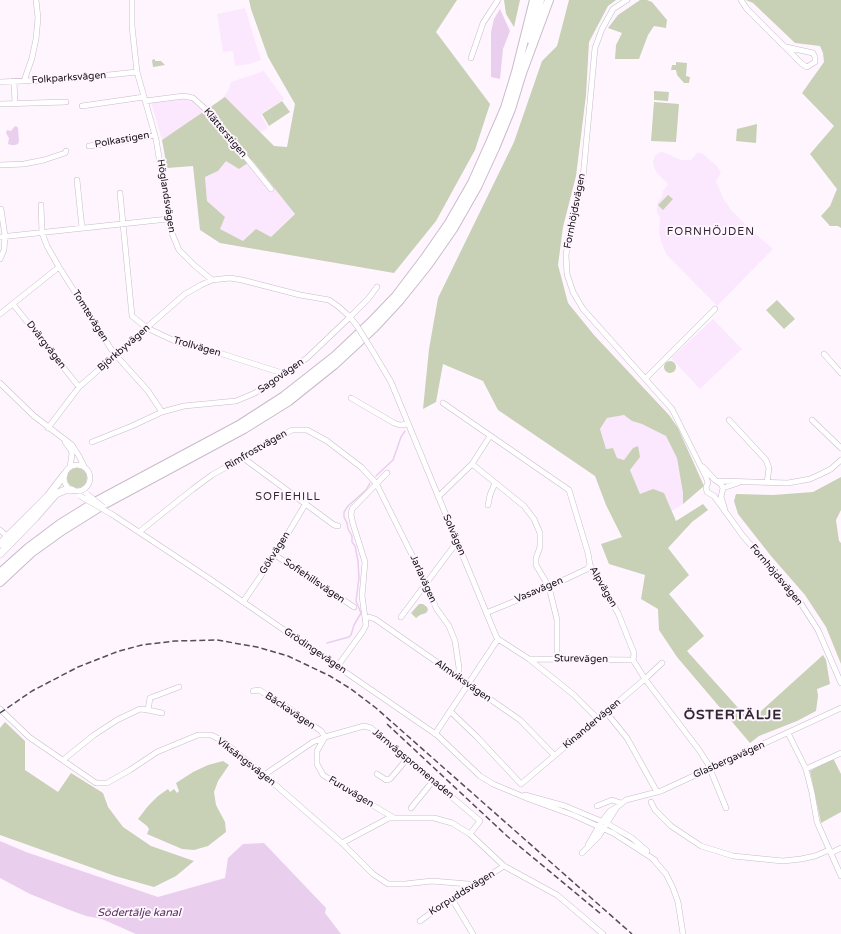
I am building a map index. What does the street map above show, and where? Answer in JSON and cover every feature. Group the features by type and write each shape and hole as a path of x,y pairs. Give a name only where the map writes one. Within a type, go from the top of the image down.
{"highway":[{"path":"0,573 28,548 60,524 91,505 239,425 284,396 335,356 396,296 424,260 449,223 472,183 505,108 516,72 534,0"},
{"path":"0,582 31,553 102,505 244,429 289,401 334,365 375,327 400,300 428,265 453,229 469,200 495,148 511,109 522,73 540,0"},
{"path":"522,73 549,0"}],"main road":[{"path":"0,554 9,539 48,496 64,475"},
{"path":"0,544 9,539 35,518 56,494 65,490 73,491"}],"street":[{"path":"24,81 32,58 36,39 38,18 36,0"},
{"name":"Höglandsvägen","path":"132,0 132,26 137,72 155,135 171,231 179,250 212,280"},
{"path":"471,58 483,23 498,0"},
{"name":"Fornhöjdsvägen","path":"627,0 613,9 602,29 595,48 583,178 569,237 566,255 567,274 573,292 583,309 672,409 708,483 706,487 708,492 714,496 742,536 798,599 818,630 841,683"},
{"path":"741,0 747,9 802,64 807,67 815,62 813,53 786,47"},
{"name":"Folkparksvägen","path":"0,82 70,79 137,72"},
{"path":"14,81 15,103"},
{"name":"Klätterstigen","path":"82,106 184,96 193,98 211,114 271,189"},
{"path":"0,104 66,102"},
{"name":"Polkastigen","path":"89,146 155,135"},
{"path":"0,165 24,164 44,160 66,151"},
{"path":"77,180 82,228"},
{"name":"Trollvägen","path":"120,193 132,316 147,328 179,343 207,349 285,374"},
{"name":"Tomtevägen","path":"40,205 42,233 47,246 59,267 116,355 148,391 162,412"},
{"path":"0,259 4,250 1,209"},
{"path":"2,237 168,219"},
{"path":"0,314 59,267"},
{"path":"212,280 230,278 242,280 300,295 329,300 350,317"},
{"name":"Björkbyvägen","path":"48,428 79,387 185,294 212,280"},
{"name":"Sagovägen","path":"92,442 162,412 184,406 236,401 255,394 306,358 368,299 377,287"},
{"name":"Dvärgvägen","path":"13,304 79,387"},
{"path":"646,378 715,309"},
{"name":"Solvägen","path":"350,317 391,382 498,639"},
{"path":"824,354 841,373"},
{"path":"0,383 34,416 60,437 71,450 72,457 70,467 64,475"},
{"path":"351,398 394,423 400,425 408,424"},
{"name":"Alpvägen","path":"443,403 568,490 588,553 590,566 618,613 634,653 632,660 699,750 710,769 726,808"},
{"path":"729,420 766,460 769,468 767,483"},
{"path":"812,420 841,448"},
{"name":"Rimfrostvägen","path":"139,532 192,489 212,475 292,430 307,430 327,441 361,467 376,483"},
{"path":"438,497 472,464 490,436"},
{"name":"Grödingevägen","path":"60,437 72,445 88,471 90,482 87,488 87,494 113,515"},
{"path":"242,458 338,526"},
{"path":"708,483 717,480 788,483 810,478 831,469 841,460"},
{"name":"Fornhöjdsvägen","path":"699,463 717,480 722,490 726,515"},
{"path":"472,464 524,506 534,519 540,533 540,547 536,558 536,565 549,586 557,620 557,659"},
{"path":"70,467 76,465 85,468"},
{"path":"337,667 366,625 362,596 366,562 351,515 352,510 387,473"},
{"name":"Grödingevägen","path":"64,475 64,483 67,487 139,532 435,734 480,776 493,784 573,815 601,828 627,842 655,860"},
{"path":"714,496 717,496 722,490 742,481"},
{"name":"Jarlavägen","path":"376,483 426,582 436,608 449,626 454,641 459,668 458,678"},
{"path":"488,505 495,483"},
{"path":"73,491 87,488"},
{"name":"Gökvägen","path":"243,602 275,555 306,503"},
{"path":"0,530 9,539"},
{"path":"401,617 457,542"},
{"name":"Sofiehillsvägen","path":"275,555 354,607"},
{"name":"Vasavägen","path":"486,613 549,586 590,566"},
{"name":"Almviksvägen","path":"366,618 375,619 520,720 554,755"},
{"path":"435,734 498,639 529,659 574,695 598,719"},
{"name":"Sturevägen","path":"529,659 632,660"},
{"name":"Kinandervägen","path":"450,711 477,737 521,784 662,664"},
{"path":"148,710 150,698 179,687"},
{"name":"Bäckavägen","path":"253,691 259,690 287,707 321,732 325,737"},
{"name":"Glasbergavägen","path":"597,806 612,800 619,805 630,798 657,792 841,708"},
{"name":"Viksängsvägen","path":"0,709 29,737 96,783 107,783 157,752 198,735 211,735 222,741 264,775 342,843 373,874 388,884 432,881 468,884 472,886"},
{"path":"63,760 94,735 117,720 140,709 162,713"},
{"path":"606,712 627,738 657,792"},
{"name":"Järnvägspromenaden","path":"325,737 364,726 371,728 480,821 470,834"},
{"path":"788,733 806,769 817,822 841,876"},
{"path":"264,775 314,742 325,737"},
{"name":"Furuvägen","path":"325,737 318,751 316,764 323,775 394,818"},
{"path":"806,769 841,753"},
{"path":"377,774 386,780 390,779 407,759"},
{"path":"411,808 434,781"},
{"name":"Grödingevägen","path":"512,792 532,796 565,806 605,822 632,838 655,860"},
{"path":"651,802 655,810 671,826 701,846 733,856 783,861 815,856 841,848"},
{"path":"582,853 619,805"},
{"path":"342,843 389,818 434,818 452,823 470,834 504,866"},
{"path":"655,860 666,874 673,888 678,902 683,934"},
{"name":"Korpuddsvägen","path":"420,921 425,916 504,866 557,895 601,933"},
{"path":"452,899 473,934"}],"shaded area":[{"path":"245,8 261,60 250,64 235,66 233,51 223,52 217,14"},
{"path":"264,71 284,99 261,114 268,128 239,143 211,109 225,95 231,82"},
{"path":"186,97 193,100 204,112 162,140 151,102"},
{"path":"663,152 681,160 691,160 698,152 703,154 717,166 721,173 716,181 723,198 732,211 773,249 717,306 666,254 662,244 659,234 660,217 657,213 657,208 663,191 668,184 657,173 653,162 658,153"},
{"path":"226,160 252,160 295,213 271,237 243,241 219,229 225,217 207,201 205,177 218,171"},
{"path":"713,319 742,349 700,389 671,358"},
{"path":"624,415 632,421 642,424 666,436 677,458 683,493 683,504 672,511 664,493 640,494 630,470 640,457 633,448 624,460 617,458 613,448 606,449 600,429 607,418"}],"green space":[{"path":"249,0 457,0 436,32 490,104 475,150 436,221 394,273 220,243 200,230 193,166 167,168 162,140 225,97 274,146 287,147 295,104 268,57","holes":["252,160 295,214 271,237 256,229 243,241 220,229 225,217 207,201 205,177 218,171 226,161 239,169"]},
{"path":"504,0 520,0 514,27 506,14"},
{"path":"569,0 616,0 608,6 589,42 586,95 576,176 563,227 558,265 568,303 594,335 669,415 678,428 704,486 683,504 683,493 677,458 666,436 642,424 632,421 624,415 607,418 600,429 606,449 613,448 617,458 624,460 633,448 638,446 640,457 630,470 640,494 653,489 664,493 676,521 703,504 708,510 692,522 668,548 689,575 669,594 704,636 687,651 750,721 823,655 826,660 830,684 817,689 818,696 816,711 797,721 759,736 750,743 677,657 659,630 658,609 641,599 645,575 609,564 601,544 622,537 606,505 595,476 498,410 483,381 443,364 436,402 423,409 429,349 438,298 514,142 542,61 557,46"},
{"path":"640,0 652,2 667,20 666,28 654,26 648,35 639,59 615,59 616,45 622,33 608,28 618,15"},
{"path":"746,0 841,0 841,228 838,226 830,226 821,216 830,206 837,189 810,154 834,126 802,93 824,62 823,53 820,46 795,43 753,3"},
{"path":"155,59 155,61 161,61 165,65 153,67 152,60"},
{"path":"676,62 687,63 686,76 690,77 689,83 684,83 677,75 676,70 671,70 672,65 676,65"},
{"path":"654,91 669,92 668,101 654,100"},
{"path":"282,101 290,112 269,126 262,114"},
{"path":"654,102 679,104 676,142 651,141"},
{"path":"757,124 756,143 736,141 737,129"},
{"path":"668,195 673,199 663,210 658,205"},
{"path":"777,300 795,319 784,329 766,310"},
{"path":"668,361 672,361 676,367 672,373 668,373 664,369 664,365"},
{"path":"77,468 84,471 87,478 84,485 77,488 70,485 67,478 70,471"},
{"path":"841,477 841,510 836,520 839,541 841,543 841,664 826,627 805,595 771,556 738,514 734,501 736,494 773,495 813,492"},
{"path":"419,604 423,604 428,610 426,613 416,618 411,613"},
{"path":"5,722 25,741 25,770 58,792 71,773 103,793 108,807 123,827 151,846 194,861 176,876 154,887 115,876 0,835 0,728"},
{"path":"833,758 841,774 841,812 821,823 810,771"},
{"path":"223,761 229,765 218,781 214,792 216,805 225,822 226,832 208,846 194,850 182,849 147,834 149,829 138,819 158,796 168,789 170,792 174,789 177,793 179,791 176,783 193,772 208,765"}],"water":[{"path":"500,9 510,31 503,49 500,79 491,77 491,32 494,19"},
{"path":"16,126 18,128 18,144 8,144 9,138 6,133 7,130 11,131"},
{"name":"Södertälje kanal","path":"0,841 26,852 158,897 225,878 228,858 243,844 264,843 326,908 325,913 341,934 136,934 102,919 86,916 30,894 0,878"}],"waterway":[{"path":"376,476 393,460 401,437 405,431"},
{"path":"327,643 349,637 361,613 356,601 359,578 358,561 355,546 352,542 352,536 344,517 344,512 348,506 366,490 370,483"}],"railway":[{"path":"0,713 32,691 78,667 119,651 142,645 175,641 217,640 257,647 288,656 330,676 351,689 376,708 632,934"},
{"path":"387,724 507,836 601,914"}],"district":[{"name":"FORNHÖJDEN","path":"711,232"},
{"name":"SOFIEHILL","path":"288,497"},
{"name":"ÖSTERTÄLJE","path":"733,715"}]}
